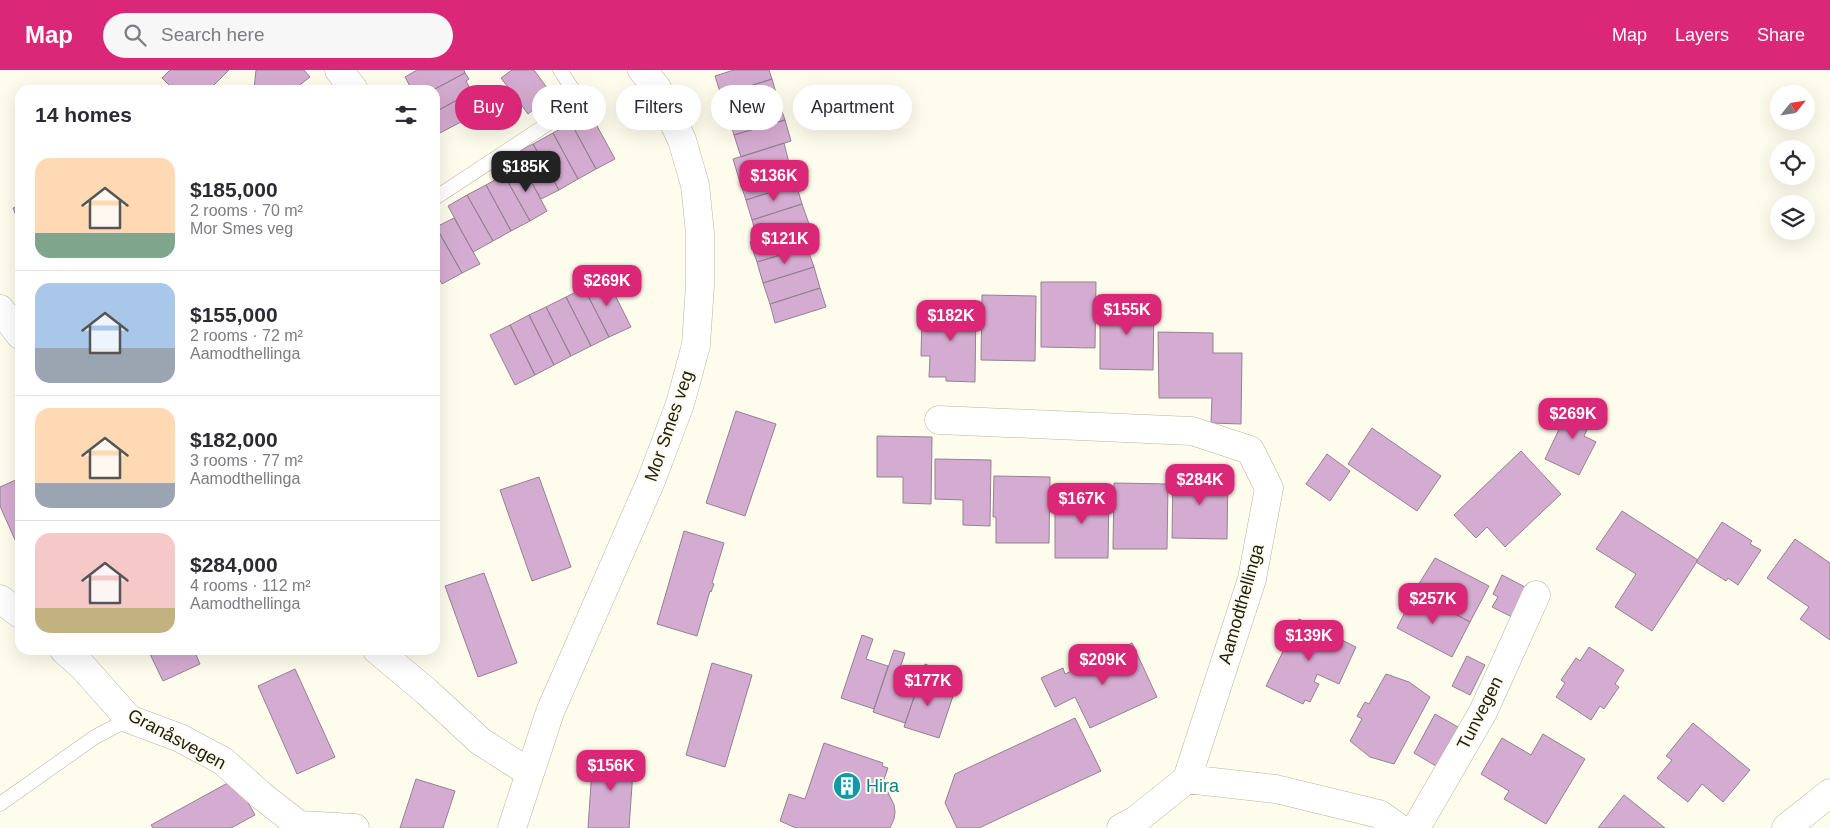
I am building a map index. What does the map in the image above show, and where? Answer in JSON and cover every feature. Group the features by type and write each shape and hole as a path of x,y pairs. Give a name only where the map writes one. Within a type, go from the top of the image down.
{"street":[{"path":"339,70 350,85"},
{"name":"Mor Smes veg","path":"512,828 550,712 651,481 680,404 696,345 700,285 700,233 695,185 682,140 654,76"},
{"path":"0,309 15,328"},
{"name":"Aamodthellinga","path":"939,420 1192,431 1250,450 1269,488 1252,579 1188,779"},
{"name":"Tunvegen","path":"1416,828 1483,712 1536,596"},
{"path":"0,598 15,610"},
{"name":"Granåsvegen","path":"70,655 83,666 129,719 180,738 223,761 262,796 299,825 355,828"},
{"path":"383,655 427,692 480,741 530,773"},
{"path":"1121,828 1136,820 1188,779 1276,789 1379,814 1399,828"},
{"path":"1786,828 1830,793"}],"lane":[{"path":"440,195 581,102 560,70"},
{"path":"0,804 95,736 129,719"}],"building":[{"path":"170,70 229,70 214,85 169,85 162,78"},
{"path":"256,70 304,70 310,77 300,85 254,85"},
{"path":"417,70 464,70 465,73 440,86 409,85 405,77"},
{"path":"512,70 534,70 545,85 532,85 532,111 528,114 522,106 522,85 506,85 501,78"},
{"path":"734,70 769,70 772,79 753,85 718,85 715,76"},
{"path":"465,73 469,79 466,81 468,85 455,85 455,101 440,109 440,86"},
{"path":"772,79 774,85 753,85"},
{"path":"455,101 455,125 440,133 440,109"},
{"path":"785,120 791,141 741,157 734,135 751,130 783,130 783,121"},
{"path":"558,130 575,130 596,169 578,179 553,133"},
{"path":"575,130 599,130 615,159 596,169"},
{"path":"732,130 751,130 734,135"},
{"path":"553,133 578,179 559,190 533,144"},
{"path":"784,143 789,163 739,179 733,159"},
{"path":"533,144 559,190 541,199 515,153"},
{"path":"789,163 796,184 746,200 739,179"},
{"path":"522,165 547,211 530,221 504,175"},
{"path":"504,175 530,221 511,231 486,185"},
{"path":"796,184 802,204 752,220 746,200"},
{"path":"486,185 511,231 493,241 467,195"},
{"path":"467,195 493,241 473,252 448,206"},
{"path":"802,204 809,224 758,240 752,220"},
{"path":"454,218 480,264 462,273 440,234 440,225"},
{"path":"801,226 807,247 757,262 750,242"},
{"path":"440,234 462,273 442,284 440,280"},
{"path":"807,247 814,267 763,283 757,262"},
{"path":"814,267 820,288 770,304 763,283"},
{"path":"606,277 631,327 609,337 584,288"},
{"path":"1041,282 1096,282 1095,348 1041,347"},
{"path":"584,288 609,337 591,346 566,297"},
{"path":"820,288 826,307 775,323 770,304"},
{"path":"982,295 1036,296 1035,361 981,360"},
{"path":"566,297 591,346 571,356 546,307"},
{"path":"946,301 976,301 975,382 946,381 946,377 929,377 930,356 921,356 922,315 945,316"},
{"path":"1100,303 1154,303 1153,370 1100,369"},
{"path":"546,307 571,356 554,365 529,315"},
{"path":"529,315 554,365 535,375 510,325"},
{"path":"510,325 535,375 515,385 490,335"},
{"path":"1158,332 1213,333 1213,353 1242,353 1241,424 1211,423 1212,398 1159,398"},
{"path":"1588,400 1599,405 1584,436 1596,442 1579,475 1545,459 1570,406 1580,411 1571,430 1573,431"},
{"path":"736,411 776,424 745,516 706,503"},
{"path":"1372,428 1441,476 1417,511 1348,464"},
{"path":"877,436 932,437 931,504 903,503 903,477 877,477"},
{"path":"1521,451 1561,494 1505,547 1487,527 1476,538 1454,515"},
{"path":"1327,454 1350,471 1330,501 1306,484"},
{"path":"935,459 991,460 990,526 963,525 963,500 935,499"},
{"path":"1173,472 1228,473 1227,539 1172,538"},
{"path":"994,476 1050,477 1049,543 996,543 996,517 993,517"},
{"path":"539,477 571,567 532,581 500,490"},
{"path":"15,480 15,540 0,506 0,487"},
{"path":"1114,483 1168,484 1167,549 1113,549"},
{"path":"1055,491 1109,492 1108,558 1055,558"},
{"path":"1622,511 1698,560 1652,631 1615,607 1636,574 1596,549"},
{"path":"1722,522 1752,541 1750,544 1761,550 1738,585 1728,578 1726,581 1696,562"},
{"path":"684,531 724,543 712,583 714,584 710,591 697,636 657,624"},
{"path":"1795,539 1830,563 1830,640 1800,619 1809,607 1767,578"},
{"path":"1435,558 1489,586 1470,622 1416,593 1419,588 1417,587"},
{"path":"484,573 517,663 478,677 445,586"},
{"path":"1502,575 1527,588 1512,617 1492,607 1498,597 1493,594"},
{"path":"1416,593 1470,622 1452,657 1397,628"},
{"path":"1299,619 1356,647 1339,684 1317,674 1314,682 1319,684 1310,702 1305,700 1303,704 1266,686"},
{"path":"862,635 873,639 866,659 888,666 874,709 841,698"},
{"path":"1132,643 1157,697 1090,728 1075,697 1055,707 1041,678 1063,668 1065,674"},
{"path":"1589,647 1624,670 1615,684 1619,687 1604,709 1600,706 1591,720 1556,697 1565,683 1561,680 1576,658 1580,661"},
{"path":"894,650 905,653 898,674 920,681 905,723 873,712"},
{"path":"150,655 196,655 200,664 163,681"},
{"path":"1467,656 1485,665 1470,695 1452,686"},
{"path":"712,663 752,675 725,767 686,755"},
{"path":"925,664 935,668 928,688 953,696 939,738 904,727"},
{"path":"295,669 335,757 297,774 258,686"},
{"path":"1386,674 1409,682 1430,697 1394,764 1370,757 1350,741 1362,719 1357,716 1365,702 1369,704"},
{"path":"1435,714 1458,727 1436,766 1414,753"},
{"path":"1075,718 1101,771 979,828 957,828 945,803 955,774"},
{"path":"1693,723 1750,770 1723,802 1702,784 1688,802 1657,778 1672,760 1666,756"},
{"path":"1543,734 1585,759 1546,824 1504,799 1509,791 1481,774 1502,738 1531,755"},
{"name":"Hira","path":"824,743 883,763 882,766 888,768 883,782 894,805 895,812 890,828 796,828 780,821 789,794 805,799"},
{"path":"593,754 634,757 629,828 588,828"},
{"path":"235,779 255,815 231,828 153,828 151,825"},
{"path":"416,779 455,791 443,828 400,828"},
{"path":"1624,795 1665,828 1598,828"}],"place":[{"name":"Hira","path":"847,786"}]}
